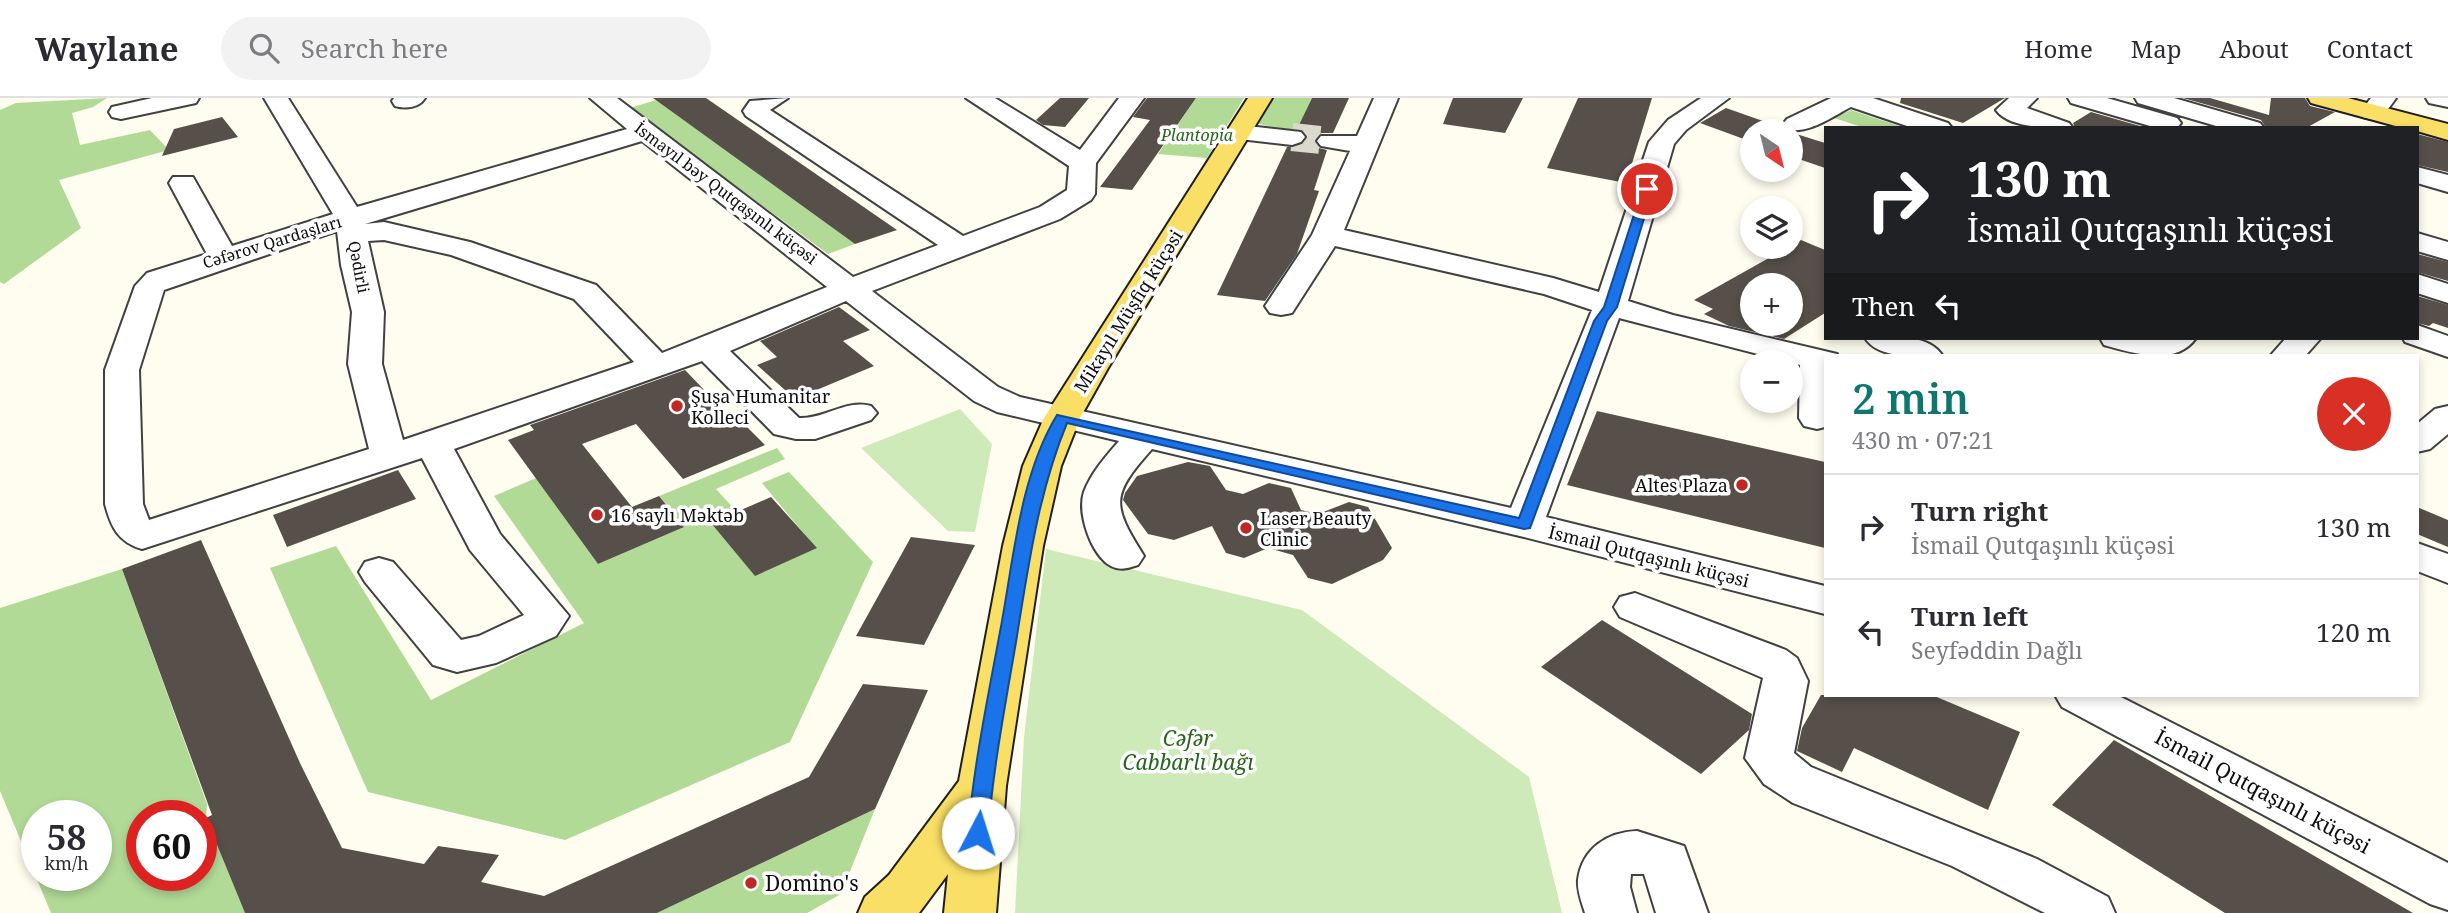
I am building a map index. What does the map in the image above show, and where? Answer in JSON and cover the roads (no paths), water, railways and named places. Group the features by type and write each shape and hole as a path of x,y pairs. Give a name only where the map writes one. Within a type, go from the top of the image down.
{"main road":[{"name":"Mikayıl Müşfiq küçəsi","path":"970,913 982,786 1032,505 1042,466 1062,418 1260,98"},
{"path":"2310,100 2378,105 2448,132"},
{"path":"2310,100 2392,126"},
{"path":"2419,134 2448,141"},
{"name":"Mikayıl Müşfiq küçəsi","path":"884,913 907,891 982,786"}],"street":[{"path":"121,112 187,98"},
{"name":"Qədirli","path":"276,98 351,226 356,265 368,312 365,364 389,455"},
{"name":"İsmayıl bəy Qutqaşınlı küçəsi","path":"602,98 986,394 1022,409 1062,418"},
{"path":"776,98 758,106 755,111 960,247"},
{"path":"978,98 1083,163"},
{"path":"389,455 433,444 654,364 708,348 851,288 1050,213 1081,194 1083,163 1132,98"},
{"path":"1281,306 1327,235 1386,98"},
{"path":"1524,524 1585,407 1601,321 1611,307 1662,142 1676,125 1717,98"},
{"path":"1803,121 1849,98 1890,103 1935,126"},
{"path":"2025,98 2008,110 2054,126"},
{"path":"2080,98 2168,123"},
{"path":"2147,98 2234,126"},
{"path":"2438,98 2448,100"},
{"name":"Cəfərov Qardaşları","path":"389,455 142,536 130,525 124,504 122,370 150,286 172,274 223,257 351,226 646,132"},
{"path":"1240,133 1292,137"},
{"path":"1330,141 1368,145"},
{"path":"2419,176 2448,184"},
{"path":"183,183 223,257"},
{"path":"351,226 460,248 585,292 654,364"},
{"path":"1327,235 1553,287 1611,307 1821,361 1817,418"},
{"path":"2419,243 2448,251"},
{"path":"2419,285 2448,294"},
{"path":"2419,336 2448,347"},
{"path":"1863,354 1876,340"},
{"path":"1884,340 1922,354"},
{"path":"2125,340 2157,347 2173,344 2178,340"},
{"path":"2288,354 2303,340"},
{"path":"708,348 788,426 798,430 817,428 859,413"},
{"path":"2419,439 2448,417"},
{"name":"İsmail Qutqaşınlı küçəsi","path":"1062,418 1524,524 1824,600"},
{"path":"1124,556 1102,526 1099,511 1108,478 1144,436"},
{"path":"379,572 448,654 456,658 472,655 541,625 548,616 484,541 433,444"},
{"path":"2419,557 2448,569"},
{"path":"1634,607 1770,661 1781,669 1786,681 1769,758 1780,772 2028,879 2089,913"},
{"name":"İsmail Qutqaşınlı küçəsi","path":"2082,697 2447,884"},
{"path":"1611,913 1603,881 1609,863 1627,850 1649,851 1665,861 1682,913"}],"tunnel":[{"path":"1292,137 1330,141"}],"place":[{"name":"Şuşa Humanitar Kolleci","path":"677,406"},
{"name":"Altes Plaza","path":"1742,485"},
{"name":"16 saylı Məktəb","path":"597,515"},
{"name":"Laser Beauty Clinic","path":"1246,528"},
{"name":"Domino's","path":"751,883"}],"park label":[{"name":"Plantopia","path":"1197,135"},
{"name":"Cəfər Cabbarlı bağı","path":"1188,750"}]}
